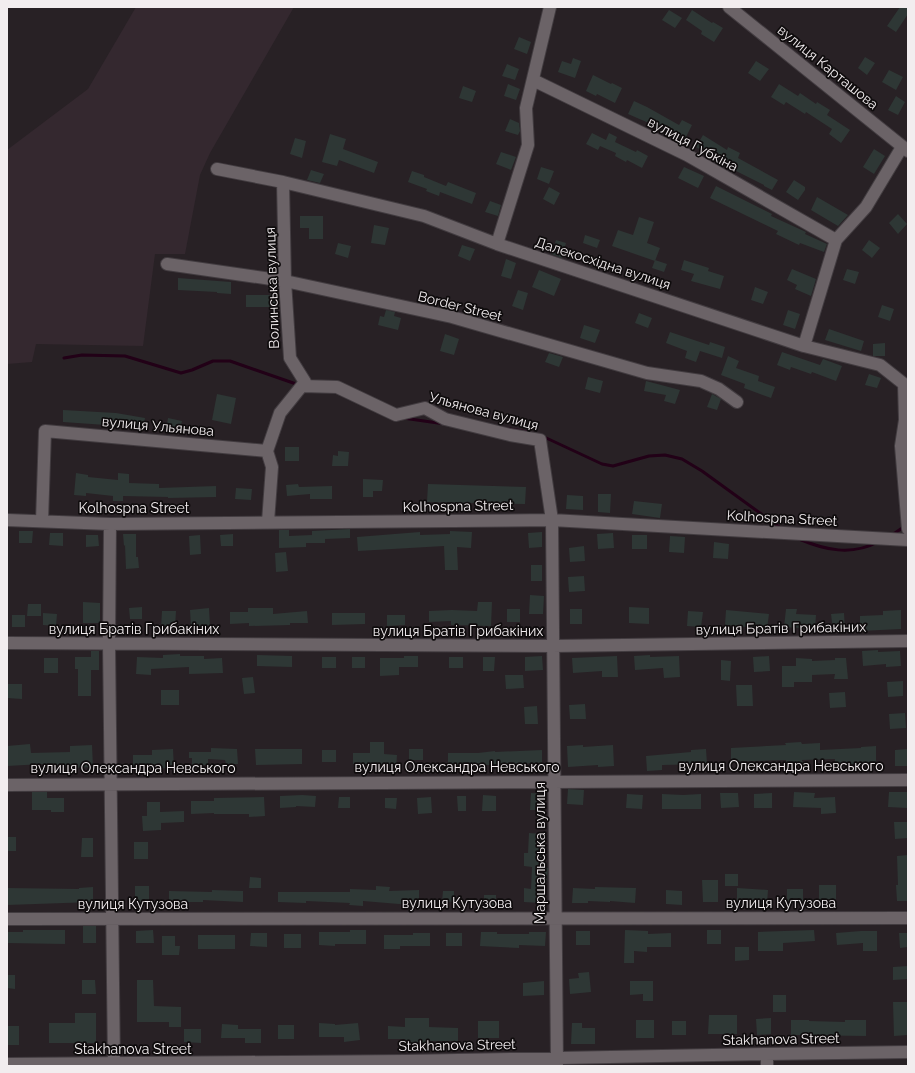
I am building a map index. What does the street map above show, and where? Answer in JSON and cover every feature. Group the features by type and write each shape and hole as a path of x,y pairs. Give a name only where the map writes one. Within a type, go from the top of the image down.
{"street":[{"path":"497,244 528,145 526,108 550,7"},
{"name":"вулиця Карташова","path":"729,7 905,149"},
{"name":"вулиця Губкіна","path":"533,80 687,155 836,240"},
{"path":"804,346 836,240 866,207 905,149"},
{"name":"Далекосхідна вулиця","path":"217,169 283,182 424,216 497,244 804,346 880,364 904,384 906,388"},
{"name":"Волинська вулиця","path":"283,182 285,280 290,358 305,382 302,386"},
{"name":"Border Street","path":"167,264 285,280 452,318 647,373 701,381 719,388 737,402"},
{"path":"268,522 272,467 267,451 280,412 302,386"},
{"name":"Ульянова вулиця","path":"302,386 337,387 396,415 425,408 445,419 510,435 540,440 552,520"},
{"path":"906,388 905,420 901,446 908,529"},
{"name":"вулиця Ульянова","path":"42,521 45,430 267,451"},
{"name":"Kolhospna Street","path":"7,520 110,524 552,520 908,540"},
{"name":"Маршальська вулиця","path":"552,520 557,1062"},
{"path":"110,524 108,643 114,1065"},
{"name":"вулиця Братів Грибакіних","path":"7,643 553,646 908,641"},
{"name":"вулиця Олександра Невського","path":"7,785 111,783 908,780"},
{"name":"вулиця Кутузова","path":"7,919 908,918"},
{"name":"Stakhanova Street","path":"7,1064 405,1064 767,1060 908,1052"}],"shaded area":[{"path":"136,7 294,7 210,153 200,175 185,254 155,254 143,346 36,344 32,362 7,364 7,150 88,89"}],"building":[{"path":"900,7 908,7 908,14 896,32 887,26"},
{"path":"669,10 682,18 675,28 662,20"},
{"path":"692,10 723,28 714,42 701,34 702,31 686,20"},
{"path":"519,37 531,42 527,54 514,49"},
{"path":"865,57 875,63 867,75 858,68"},
{"path":"573,58 581,61 575,78 558,72 562,61 571,64"},
{"path":"756,61 769,69 760,81 748,73"},
{"path":"507,64 519,69 515,80 502,76"},
{"path":"889,70 903,77 896,90 882,82"},
{"path":"593,75 622,88 615,103 597,94 596,96 586,91"},
{"path":"508,84 520,89 516,100 504,96"},
{"path":"779,84 798,96 800,93 816,104 817,102 830,110 827,115 850,130 841,143 829,134 832,129 806,112 805,114 786,102 784,105 771,97"},
{"path":"463,86 476,91 472,102 459,98"},
{"path":"896,96 905,102 898,115 888,110"},
{"path":"634,101 679,125 682,120 692,125 684,141 628,114"},
{"path":"510,119 519,123 520,131 518,135 505,131"},
{"path":"592,133 606,140 609,133 617,137 615,142 636,152 637,150 648,156 642,168 627,160 626,162 615,156 616,153 600,146 598,150 586,144"},
{"path":"330,134 346,139 343,149 378,162 374,173 339,160 337,166 322,162"},
{"path":"703,135 727,150 728,147 740,153 738,158 778,180 772,190 732,169 696,147"},
{"path":"295,138 306,141 302,158 290,154"},
{"path":"874,149 885,156 874,174 863,167"},
{"path":"501,152 516,157 511,170 496,164"},
{"path":"541,167 554,171 549,184 537,179"},
{"path":"684,167 704,176 698,188 678,178"},
{"path":"311,170 324,174 320,183 307,180"},
{"path":"412,171 446,186 448,182 476,193 472,204 440,192 439,196 426,191 427,189 408,182"},
{"path":"794,180 805,187 805,190 798,200 786,192"},
{"path":"716,186 772,214 771,216 806,232 805,234 827,244 824,252 800,243 799,245 776,234 778,231 710,198"},
{"path":"549,187 560,193 554,205 543,199"},
{"path":"817,197 848,215 838,226 811,210"},
{"path":"490,201 501,205 498,216 485,212"},
{"path":"898,214 907,224 898,234 889,223"},
{"path":"300,216 323,216 323,239 309,239 309,228 300,228"},
{"path":"639,217 654,222 647,243 660,248 655,261 612,246 618,230 633,235"},
{"path":"374,225 389,228 385,245 371,243"},
{"path":"585,235 600,240 597,248 583,243"},
{"path":"556,240 566,243 562,258 551,254"},
{"path":"869,240 880,248 872,258 862,250"},
{"path":"338,243 351,246 348,258 335,254"},
{"path":"462,245 475,249 470,261 458,256"},
{"path":"506,259 516,263 511,279 501,276"},
{"path":"655,260 667,264 664,272 652,268"},
{"path":"684,260 709,268 708,271 724,276 720,289 691,281 694,274 681,270"},
{"path":"792,269 816,279 811,296 795,289 797,285 787,280"},
{"path":"847,269 859,272 855,284 843,280"},
{"path":"539,270 561,279 554,296 532,287"},
{"path":"178,278 231,282 231,294 178,290"},
{"path":"755,287 768,292 763,304 751,300"},
{"path":"518,290 528,293 523,310 512,306"},
{"path":"246,295 278,295 279,307 246,307"},
{"path":"882,305 894,309 890,321 878,317"},
{"path":"386,310 395,312 394,316 401,318 398,330 378,325 380,316 384,317"},
{"path":"788,310 800,314 795,329 783,325"},
{"path":"639,313 652,318 648,328 635,323"},
{"path":"584,325 600,330 595,343 580,338"},
{"path":"829,329 864,341 861,351 825,340"},
{"path":"670,332 709,345 710,342 725,347 722,358 700,351 696,362 685,358 687,351 666,343"},
{"path":"445,334 459,339 454,355 440,351"},
{"path":"885,343 885,356 873,356 873,344"},
{"path":"782,352 820,365 823,359 842,366 836,381 812,372 811,374 791,367 790,370 777,365"},
{"path":"549,353 563,357 559,367 545,362"},
{"path":"728,356 739,361 736,368 759,376 758,381 775,387 771,398 744,388 745,384 721,375"},
{"path":"869,374 881,378 877,388 865,385"},
{"path":"588,377 603,381 600,393 585,389"},
{"path":"646,381 680,390 675,404 664,401 666,395 644,391"},
{"path":"217,394 236,398 231,424 212,420"},
{"path":"712,394 721,399 717,410 707,407"},
{"path":"63,410 116,413 145,418 143,429 63,422"},
{"path":"168,418 182,421 179,433 166,430"},
{"path":"285,447 299,447 299,461 285,461"},
{"path":"338,451 349,452 348,466 332,466 333,455 338,456"},
{"path":"76,473 88,475 88,477 118,480 118,473 129,474 129,483 159,484 159,488 216,486 216,497 168,498 123,496 123,501 113,501 113,496 86,493 86,496 74,495"},
{"path":"363,479 383,480 382,491 373,491 373,497 363,497"},
{"path":"298,484 299,487 332,486 332,499 310,499 310,494 287,496 286,485"},
{"path":"428,484 526,487 525,504 427,502"},
{"path":"236,488 252,489 251,500 235,499"},
{"path":"598,494 611,494 610,513 598,512"},
{"path":"567,495 583,496 583,510 566,509"},
{"path":"634,501 662,504 660,518 632,514"},
{"path":"350,529 350,538 325,539 325,543 306,543 306,547 279,548 279,530 289,530 289,536 312,535 312,531"},
{"path":"19,531 33,531 32,543 19,543"},
{"path":"450,531 472,532 471,548 457,547 458,570 445,570 444,546 358,551 357,537 420,532 420,535 450,534"},
{"path":"542,532 542,547 529,548 528,533"},
{"path":"50,533 63,533 63,546 49,545"},
{"path":"613,533 614,548 598,549 597,534"},
{"path":"123,534 136,534 136,557 138,557 139,568 126,569"},
{"path":"233,534 233,546 221,546 220,535"},
{"path":"86,535 98,535 99,546 86,547"},
{"path":"200,535 201,554 190,555 189,536"},
{"path":"632,535 647,535 647,549 632,549"},
{"path":"670,536 685,537 684,553 669,552"},
{"path":"714,542 729,544 728,559 713,558"},
{"path":"584,546 585,561 570,562 569,548"},
{"path":"286,552 288,571 276,572 275,553"},
{"path":"531,565 542,565 542,581 531,581"},
{"path":"584,576 585,591 569,592 568,577"},
{"path":"530,595 544,596 543,614 529,614"},
{"path":"83,602 100,603 100,623 83,623"},
{"path":"478,602 492,602 491,626 451,625 451,621 429,622 429,611 477,611"},
{"path":"28,604 41,604 41,616 27,616"},
{"path":"142,607 142,619 130,619 129,608"},
{"path":"629,607 649,608 649,624 629,623"},
{"path":"209,608 210,626 191,627 190,610"},
{"path":"248,608 273,608 273,614 307,611 308,623 249,626 249,623 230,624 230,612 248,612"},
{"path":"507,609 520,609 520,622 507,622"},
{"path":"570,609 582,609 582,624 570,624"},
{"path":"786,609 797,609 796,614 816,615 815,629 784,627"},
{"path":"726,610 769,614 767,629 725,625"},
{"path":"901,610 901,629 860,631 860,616 883,615 883,611"},
{"path":"162,611 176,611 175,628 161,628"},
{"path":"688,611 703,612 701,627 687,626"},
{"path":"43,613 57,614 56,626 43,625"},
{"path":"332,613 365,613 365,624 332,625"},
{"path":"844,613 845,630 833,631 831,614"},
{"path":"12,615 25,615 25,627 12,627"},
{"path":"387,615 405,615 405,625 387,626"},
{"path":"878,650 878,652 900,651 901,666 886,667 886,664 863,666 862,651"},
{"path":"91,651 99,651 99,670 91,670 91,696 78,696 78,669 75,669 75,657 91,657"},
{"path":"180,654 180,656 204,656 204,659 222,658 223,673 189,674 189,667 151,669 151,675 136,674 137,657 163,658 163,655"},
{"path":"257,655 292,656 292,667 257,666"},
{"path":"650,655 650,657 679,656 680,677 664,678 663,668 635,670 634,656"},
{"path":"404,656 418,656 418,667 399,667 399,675 380,676 380,658 404,658"},
{"path":"542,656 543,670 525,671 525,657"},
{"path":"617,656 618,677 602,677 602,671 573,673 572,658"},
{"path":"769,656 770,671 754,672 753,657"},
{"path":"322,657 336,657 336,668 322,668"},
{"path":"352,657 365,657 365,668 352,668"},
{"path":"449,657 463,657 463,668 449,668"},
{"path":"483,657 495,657 494,671 483,671"},
{"path":"44,658 58,658 58,673 44,673"},
{"path":"796,658 812,659 812,661 846,658 848,679 834,679 835,674 812,675 812,682 794,682 794,687 782,687 782,666 796,666"},
{"path":"721,660 731,661 730,681 721,680"},
{"path":"505,675 523,675 524,688 506,689"},
{"path":"253,677 255,693 244,694 242,678"},
{"path":"903,681 903,696 888,697 887,682"},
{"path":"7,684 22,684 22,699 7,698"},
{"path":"736,685 752,685 753,706 737,706"},
{"path":"161,690 179,690 179,705 161,705"},
{"path":"845,692 846,707 830,708 829,693"},
{"path":"585,704 586,719 570,719 569,705"},
{"path":"537,706 538,724 525,724 524,707"},
{"path":"905,713 906,728 890,729 889,714"},
{"path":"370,742 384,742 384,754 397,755 396,770 370,770 370,764 353,764 353,753 370,753"},
{"path":"801,742 802,744 820,743 820,750 876,746 876,762 835,766 835,759 802,760 803,763 786,764 786,760 731,762 731,748 786,745 785,743"},
{"path":"30,744 31,753 70,752 70,746 92,745 93,767 43,767 43,764 7,766 7,746"},
{"path":"583,745 583,747 613,745 614,766 598,767 598,765 568,767 567,746"},
{"path":"211,748 237,749 238,764 226,764 225,760 208,759 208,765 192,765 192,758 189,758 189,752 211,752"},
{"path":"173,749 174,768 133,769 133,755 152,755 152,750"},
{"path":"255,749 302,749 302,764 256,765"},
{"path":"409,749 423,749 423,760 409,760"},
{"path":"706,749 707,764 662,765 662,770 647,771 646,756 691,752 691,750"},
{"path":"908,749 908,766 895,766 895,750"},
{"path":"322,750 336,750 336,762 322,762"},
{"path":"542,750 542,763 448,768 448,753"},
{"path":"568,789 584,790 583,805 567,804"},
{"path":"32,792 47,792 47,798 64,798 64,812 32,810"},
{"path":"794,792 815,793 814,798 835,797 836,813 821,814 821,808 793,807"},
{"path":"889,792 908,792 907,808 888,807"},
{"path":"531,793 545,794 544,810 530,810"},
{"path":"720,793 738,793 739,807 721,808"},
{"path":"772,793 772,808 754,808 754,794"},
{"path":"627,794 643,795 642,809 626,808"},
{"path":"662,794 701,794 701,809 662,809"},
{"path":"483,795 496,796 496,811 482,811"},
{"path":"280,796 316,796 315,807 296,806 280,808"},
{"path":"457,796 466,796 466,811 458,811"},
{"path":"264,797 265,816 249,817 249,814 214,813 191,814 191,801 214,801 214,798"},
{"path":"339,797 350,797 350,808 338,808"},
{"path":"431,797 432,813 418,814 417,798"},
{"path":"385,798 397,798 396,809 385,808"},
{"path":"147,802 160,802 160,812 184,811 184,822 161,823 161,830 143,831 142,816 147,816"},
{"path":"894,822 908,822 908,838 895,839"},
{"path":"529,833 542,834 540,868 548,868 547,882 541,882 540,903 524,902 524,888 531,889 532,867 524,866 524,853 528,853"},
{"path":"7,837 16,837 16,851 7,851"},
{"path":"82,838 93,838 93,857 81,857"},
{"path":"134,842 148,842 148,859 134,859"},
{"path":"908,855 908,901 897,901 897,856"},
{"path":"725,874 738,874 738,886 725,886"},
{"path":"250,877 261,878 261,888 249,888"},
{"path":"702,880 718,880 718,902 703,902"},
{"path":"819,885 836,885 836,899 819,900"},
{"path":"135,886 149,886 149,903 135,903"},
{"path":"376,886 390,887 389,891 419,890 419,903 399,904 363,901 363,906 349,905 350,903 306,901 306,903 278,902 278,892 350,892 350,889 376,890"},
{"path":"93,887 93,902 7,905 7,888 79,889"},
{"path":"595,887 636,888 635,903 588,901 588,903 572,903 573,888 595,889"},
{"path":"737,888 768,890 767,904 748,903 748,905 737,905"},
{"path":"787,889 803,889 803,903 787,903"},
{"path":"212,890 243,891 243,902 203,900 203,902 169,902 169,891 212,892"},
{"path":"666,890 682,891 682,905 666,904"},
{"path":"443,891 454,891 454,902 442,901"},
{"path":"484,895 496,895 496,906 484,905"},
{"path":"83,926 96,926 96,943 83,943"},
{"path":"23,930 65,930 65,944 7,943 7,932 23,932"},
{"path":"153,930 154,943 136,943 136,931"},
{"path":"350,930 366,930 366,944 335,944 335,946 319,945 319,932 350,932"},
{"path":"625,930 648,931 648,934 671,933 671,947 647,947 647,952 634,951 634,963 624,963"},
{"path":"707,930 721,930 721,944 707,944"},
{"path":"814,930 815,941 783,943 783,951 758,951 758,932"},
{"path":"576,931 590,931 590,945 576,945"},
{"path":"877,931 877,951 863,951 863,943 837,945 836,933"},
{"path":"481,932 497,932 497,934 529,934 529,932 546,932 545,946 519,945 519,948 480,946"},
{"path":"251,933 267,933 267,947 250,946"},
{"path":"413,933 430,933 430,946 400,946 400,949 384,949 384,935 413,935"},
{"path":"446,933 462,933 462,946 446,946"},
{"path":"899,933 908,933 908,947 900,948"},
{"path":"284,934 301,934 301,948 284,948"},
{"path":"198,935 235,935 235,949 198,949"},
{"path":"162,936 175,936 175,946 180,946 179,955 162,955"},
{"path":"735,947 749,947 749,960 735,961"},
{"path":"908,966 908,979 893,980 893,967"},
{"path":"589,972 591,992 570,994 569,979 579,978 578,973"},
{"path":"7,975 15,975 15,989 7,988"},
{"path":"82,980 95,980 96,994 82,994"},
{"path":"137,980 153,980 154,1006 181,1007 181,1027 169,1027 169,1022 137,1022"},
{"path":"544,981 544,995 523,996 523,983"},
{"path":"630,981 653,981 653,1001 643,1001 643,994 630,995"},
{"path":"773,995 786,995 786,1012 773,1012"},
{"path":"893,1002 908,1002 908,1035 894,1036"},
{"path":"75,1013 96,1013 96,1043 49,1043 49,1023 75,1023"},
{"path":"709,1015 737,1015 737,1034 708,1034"},
{"path":"405,1018 429,1018 429,1027 458,1028 458,1041 405,1043 405,1039 388,1039 388,1026 405,1027"},
{"path":"771,1018 771,1034 757,1035 756,1019"},
{"path":"636,1020 654,1020 654,1038 636,1038"},
{"path":"791,1020 845,1022 845,1020 866,1020 866,1036 791,1035"},
{"path":"478,1021 499,1021 499,1038 478,1038"},
{"path":"672,1021 686,1021 686,1035 672,1035"},
{"path":"319,1023 335,1025 358,1023 360,1040 344,1042 344,1037 319,1037"},
{"path":"572,1023 582,1023 582,1028 595,1028 595,1044 571,1044"},
{"path":"222,1024 238,1025 238,1029 261,1029 261,1043 245,1043 245,1038 221,1038"},
{"path":"278,1025 294,1025 294,1039 278,1039"},
{"path":"7,1026 19,1026 19,1045 7,1045"},
{"path":"184,1029 201,1029 201,1043 184,1042"}],"waterway":[{"path":"64,358 82,355 125,356 181,373 213,361 230,361 299,385"},
{"path":"403,418 445,424"},
{"path":"503,428 529,432"},
{"path":"542,436 602,464 613,466 649,456 665,455 682,459 702,471 782,529"},
{"path":"892,535 905,526"},
{"path":"799,539 819,546 838,550 858,549 878,542"}]}
